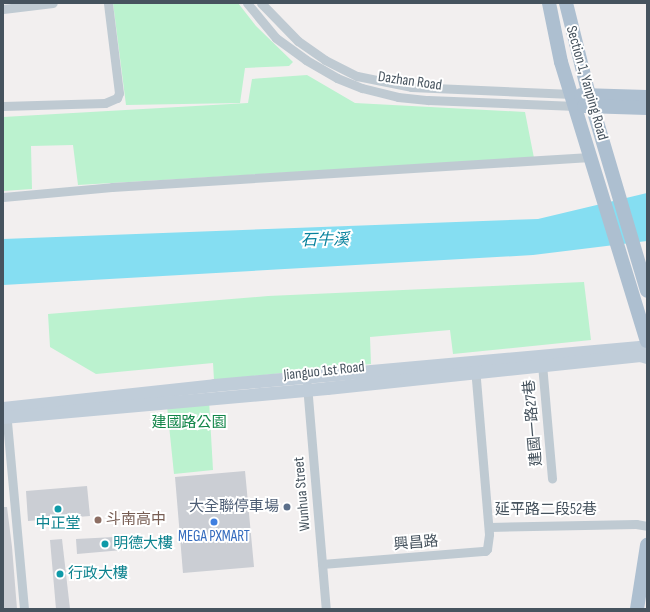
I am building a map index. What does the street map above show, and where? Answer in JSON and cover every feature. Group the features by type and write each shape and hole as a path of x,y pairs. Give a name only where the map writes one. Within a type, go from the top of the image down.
{"main road":[{"name":"Section 1, Yanping Road","path":"549,3 559,53 628,283 647,341"},
{"name":"Section 1, Yanping Road","path":"566,3 590,101 645,280"},
{"path":"590,101 647,97"},
{"path":"574,100 647,108"},
{"path":"637,609 647,545"}],"street":[{"path":"3,9 53,3"},
{"path":"3,106 113,102 119,93 108,3"},
{"name":"Dazhan Road","path":"247,3 276,38 306,60 337,78 362,88 398,97 428,100 574,100"},
{"name":"Dazhan Road","path":"261,3 298,41 325,60 357,76 411,87 574,100"},
{"path":"3,197 112,187 590,157"},
{"name":"Jianguo 1st Road","path":"5,412 475,366 647,346"},
{"name":"Jianguo 1st Road","path":"475,366 542,364 640,355 647,358"},
{"name":"建國一路27巷","path":"542,364 552,479"},
{"name":"延平路二段52巷","path":"475,366 489,527 636,524 647,526"},
{"name":"Wunhua Street","path":"306,383 326,609"},
{"path":"5,412 24,609"},
{"name":"興昌路","path":"322,564 485,551 489,546 489,527"}],"green space":[{"path":"113,3 238,3 256,26 293,62 289,66 245,68 240,103 126,105"},
{"path":"307,75 355,103 525,112 534,158 78,185 73,145 31,146 32,189 3,191 3,117 248,103 252,79"},
{"path":"584,282 591,340 453,354 450,330 370,337 371,364 214,380 213,363 96,374 50,347 48,314 268,296"},
{"name":"建國路公園","path":"209,400 213,470 174,474 167,406"}],"water":[{"name":"石牛溪","path":"647,193 647,241 533,255 3,285 3,239 538,219"}],"building":[{"name":"MEGA PXMART","path":"245,471 254,567 183,573 175,477"},
{"name":"中正堂","path":"87,486 90,516 28,521 26,491"},
{"path":"3,507 7,507 17,609 3,609"},
{"name":"明德大樓","path":"133,536 134,549 77,554 76,539"},
{"name":"行政大樓","path":"62,539 70,609 56,609 50,540"}],"place":[{"name":"大全聯停車場","path":"287,507"},
{"name":"中正堂","path":"58,509"},
{"name":"斗南高中","path":"98,520"},
{"name":"MEGA PXMART","path":"214,522"},
{"name":"明德大樓","path":"105,544"},
{"name":"行政大樓","path":"60,574"}]}
